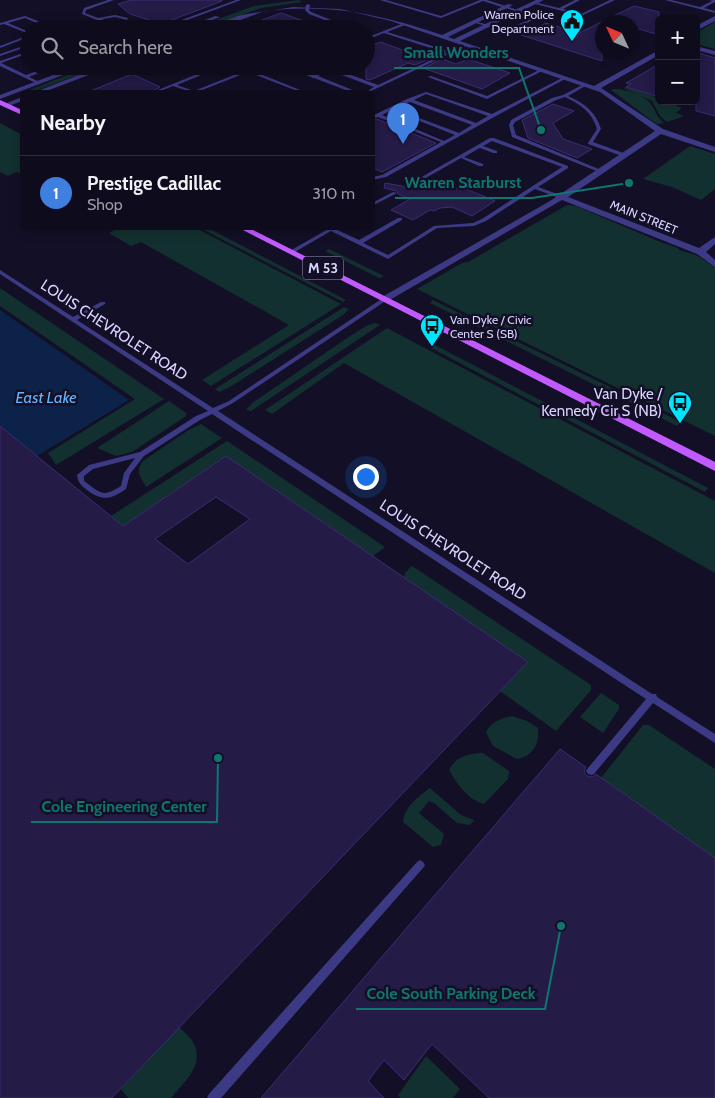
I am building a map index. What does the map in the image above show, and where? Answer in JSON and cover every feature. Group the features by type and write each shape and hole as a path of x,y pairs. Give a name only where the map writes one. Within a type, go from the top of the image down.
{"main road":[{"path":"2,104 20,112"},
{"name":"M 53","path":"248,230 715,467"}],"street":[{"path":"253,5 285,0"},
{"path":"332,0 369,7 388,13 392,20"},
{"path":"454,41 537,1"},
{"path":"233,20 260,10 309,2 392,20 596,88 608,94 660,131 715,150"},
{"path":"442,37 513,4"},
{"path":"209,20 222,15"},
{"path":"700,27 715,18"},
{"path":"700,49 715,53"},
{"path":"596,88 655,54"},
{"path":"0,97 60,75"},
{"path":"44,90 85,75"},
{"path":"2,104 20,100"},
{"path":"385,299 561,197 660,131"},
{"name":"MAIN STREET","path":"561,197 700,252 715,264"},
{"path":"700,252 715,240"}],"lane":[{"path":"112,0 82,11 82,13 99,20 115,16 127,19"},
{"path":"185,20 239,0"},
{"path":"382,0 441,17 483,0 537,17 507,31"},
{"path":"559,10 578,0"},
{"path":"537,1 559,10 582,15 612,0"},
{"path":"667,0 715,12"},
{"path":"700,9 715,1 712,0"},
{"path":"309,2 306,10 310,14 327,20"},
{"path":"2,24 25,17 33,20"},
{"path":"474,22 514,33"},
{"path":"2,24 20,31"},
{"path":"375,36 404,24"},
{"path":"384,32 450,53"},
{"path":"0,47 20,39"},
{"path":"371,90 466,45"},
{"path":"0,55 20,48"},
{"path":"0,63 20,55"},
{"path":"0,63 20,73"},
{"path":"430,77 488,98 542,70"},
{"path":"160,90 199,75"},
{"path":"200,90 238,75"},
{"path":"259,75 299,90"},
{"path":"309,75 349,90"},
{"path":"313,77 318,75"},
{"path":"347,75 378,87"},
{"path":"27,76 39,83"},
{"path":"375,179 384,176 458,134 565,78"},
{"path":"174,85 189,90"},
{"path":"585,85 565,96 554,98 513,121 511,125 513,135 522,141 599,170"},
{"path":"375,116 426,93 492,116"},
{"path":"565,96 580,102 592,112 599,129 590,143 624,155"},
{"path":"409,100 476,125"},
{"path":"392,109 458,134"},
{"path":"378,115 444,142"},
{"path":"335,230 388,257 436,227 469,225 484,220 566,167 492,139 406,187"},
{"path":"480,146 495,152"},
{"path":"460,157 481,165"},
{"path":"545,171 554,175"},
{"path":"534,187 561,197"},
{"path":"375,204 395,193"},
{"path":"358,243 400,219"},
{"path":"291,252 329,230"},
{"name":"LOUIS CHEVROLET ROAD","path":"0,272 715,739"},
{"path":"142,454 126,473 124,487 110,496 100,496 81,482 80,475 91,467 142,454 231,402 385,299"},
{"path":"72,320 103,303"},
{"path":"591,770 653,697"},
{"path":"213,1098 420,865"}],"green space":[{"path":"299,0 302,2 261,8 228,20 216,20 254,6"},
{"path":"715,22 715,49 700,45 700,31"},
{"path":"67,75 78,75 37,90 29,90"},
{"path":"624,87 655,97 655,105 677,105 682,108 676,113 684,116 667,122 660,116 652,101"},
{"path":"611,90 624,90 641,96 650,103 664,123 655,123"},
{"path":"0,123 20,134 20,174 17,172 8,176 0,172"},
{"path":"690,146 715,154 715,189 701,200 672,187 643,179"},
{"path":"567,205 576,206 679,250 696,255 715,267 715,436 417,289"},
{"path":"115,230 200,230 341,304 211,386 202,380 289,325 141,242 131,246 109,233"},
{"path":"204,230 212,230 346,300 343,302"},
{"path":"329,249 384,276 379,278 325,251"},
{"path":"0,288 164,399 56,465 48,453 135,399 0,306"},
{"path":"433,300 681,422 677,426 430,303"},
{"path":"344,307 349,309 343,315 230,387 219,392 215,389"},
{"path":"375,323 380,325 251,411 246,410 252,403 344,340 366,326"},
{"path":"387,328 715,501 715,573 344,363 272,414 265,410"},
{"path":"435,345 708,488 705,492 431,348"},
{"path":"169,401 186,413 186,416 132,452 116,456 97,448"},
{"path":"201,424 222,438 146,487 139,471 143,461 187,431"},
{"path":"227,441 385,547 373,556 226,456 123,526 111,516"},
{"path":"412,566 591,685 591,690 556,731 500,691 404,578 405,573"},
{"path":"601,693 619,705 619,709 603,733 580,717"},
{"path":"512,716 527,721 538,728 538,739 534,748 527,755 517,759 493,746 486,732 497,721"},
{"path":"643,725 649,725 715,769 715,858 601,778"},
{"path":"483,753 509,771 508,779 484,804 472,799 459,786 449,770 455,762 463,757"},
{"path":"430,788 461,815 474,820 470,825 457,823 434,803 429,801 419,813 444,834 441,845 433,847 403,822 409,807"},
{"path":"179,1027 194,1043 197,1054 194,1068 186,1080 171,1098 128,1098 121,1089"},
{"path":"426,1056 460,1089 453,1098 400,1098 398,1095"}],"water":[{"name":"East Lake","path":"0,310 129,400 37,456 0,426"}],"building":[{"path":"131,0 222,0 172,20 149,20 130,14 118,4"},
{"name":"Warren Police Department","path":"634,6 659,12 659,15 655,15 655,34 640,29 640,15 616,15"},
{"path":"281,13 301,20 262,20"},
{"name":"Warren Police Department","path":"546,23 579,33 595,25 595,59 521,35"},
{"path":"381,42 405,51 411,49 434,57 415,65 408,63 370,80 366,79 366,75 375,75 375,44"},
{"path":"700,53 715,58 715,116 696,111 696,105 700,105"},
{"path":"442,59 456,64 468,59 510,73 482,89 423,68"},
{"path":"655,66 655,96 626,87 631,84 626,83"},
{"path":"130,75 134,75 160,87 155,90 93,90"},
{"path":"553,104 574,111 553,123 563,139 592,149 577,158 528,138 522,120"},
{"path":"375,120 436,143 382,172 375,169"},
{"path":"385,183 402,186 408,190 412,188 425,190 439,185 457,188 459,186 495,201 472,216 452,207 440,208 434,211 430,210 413,220 391,210 410,199 398,194 397,191 384,188"},
{"path":"0,426 123,526 226,456 528,662 112,1098 0,1098","holes":["216,497 250,519 188,564 155,539"]},
{"path":"560,749 586,767 584,772 587,776 592,777 596,774 715,858 715,1098 489,1098 432,1044 404,1080 384,1060 368,1081 384,1098 261,1098"}],"place":[{"name":"Warren Police Department","path":"572,42"},
{"name":"Small Wonders","path":"541,130"},
{"name":"Prestige Cadillac","path":"403,144"},
{"name":"Warren Starburst","path":"629,183"},
{"name":"Van Dyke / Civic Center S (SB)","path":"432,347"},
{"name":"Van Dyke / Kennedy Cir S (NB)","path":"680,424"},
{"name":"Cole Engineering Center","path":"218,758"},
{"name":"Cole South Parking Deck","path":"561,926"}]}
